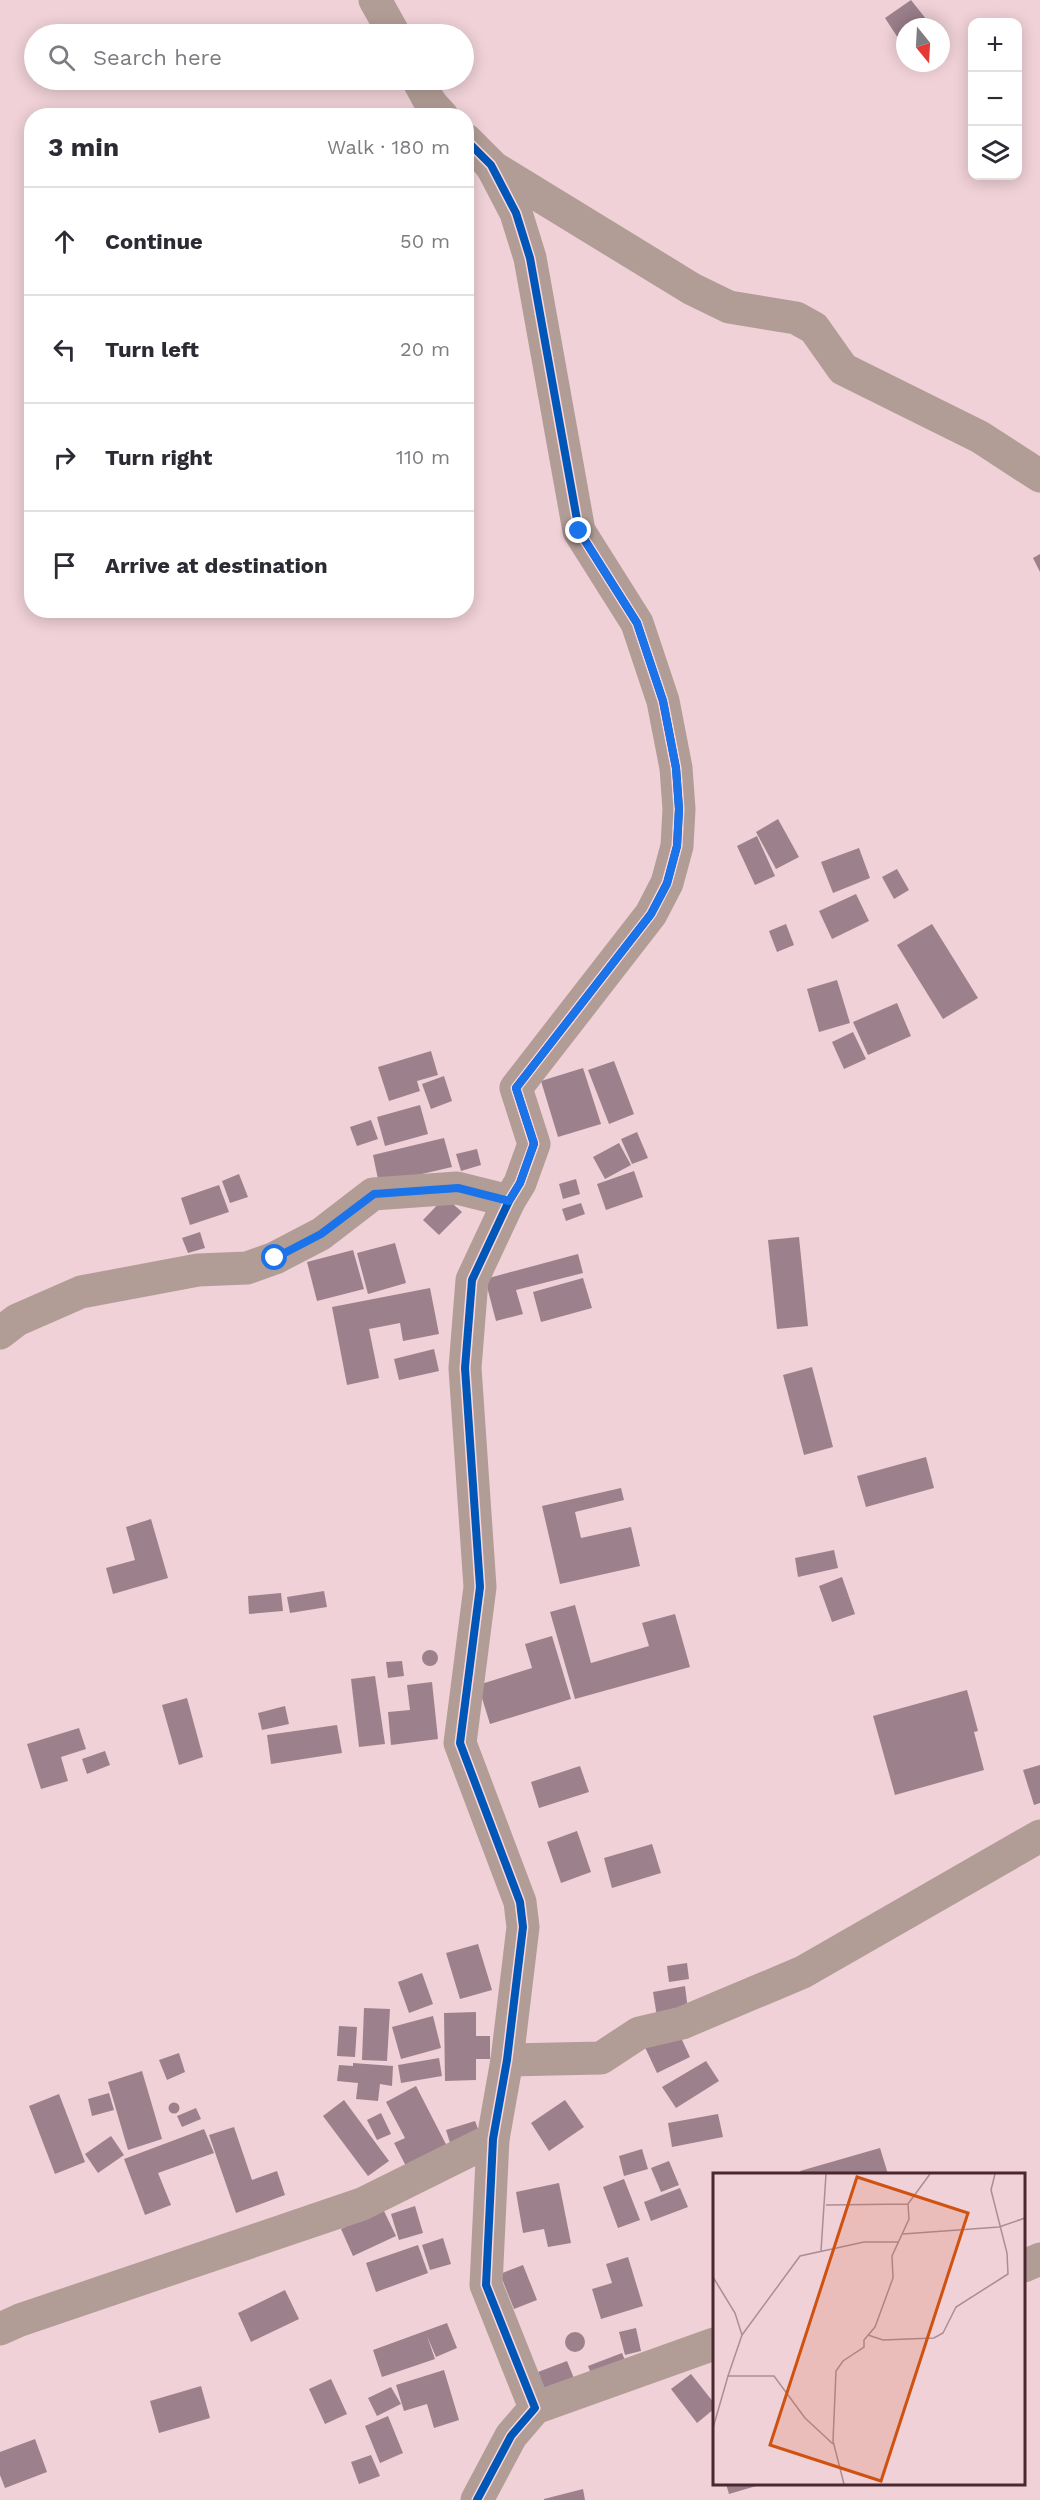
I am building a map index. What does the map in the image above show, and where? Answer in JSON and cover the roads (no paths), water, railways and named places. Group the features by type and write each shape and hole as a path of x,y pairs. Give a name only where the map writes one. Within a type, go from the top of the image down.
{"street":[{"path":"375,0 388,24"},
{"path":"423,90 434,108"},
{"path":"474,149 491,165 692,289 729,307 796,318 814,328 843,369 981,437 1040,476"},
{"path":"491,165 516,213 530,258 579,531 637,623 663,701 676,768 679,809 677,846 667,884 651,914 516,1088 534,1143 520,1183 509,1201 472,1280 471,1291 465,1368 480,1587 460,1743 520,1902 523,1927 507,2060 493,2139 486,2285 535,2408"},
{"path":"0,1333 17,1320 81,1292 198,1270 248,1268 275,1258 321,1234 374,1194 458,1188 509,1201"},
{"path":"507,2060 601,2058 639,2034 682,2023 803,1972 1040,1836"},
{"path":"0,2329 20,2320 362,2204 493,2139"},
{"path":"1025,2265 1040,2259"},
{"path":"477,2500 511,2436 535,2408 713,2344"}]}
